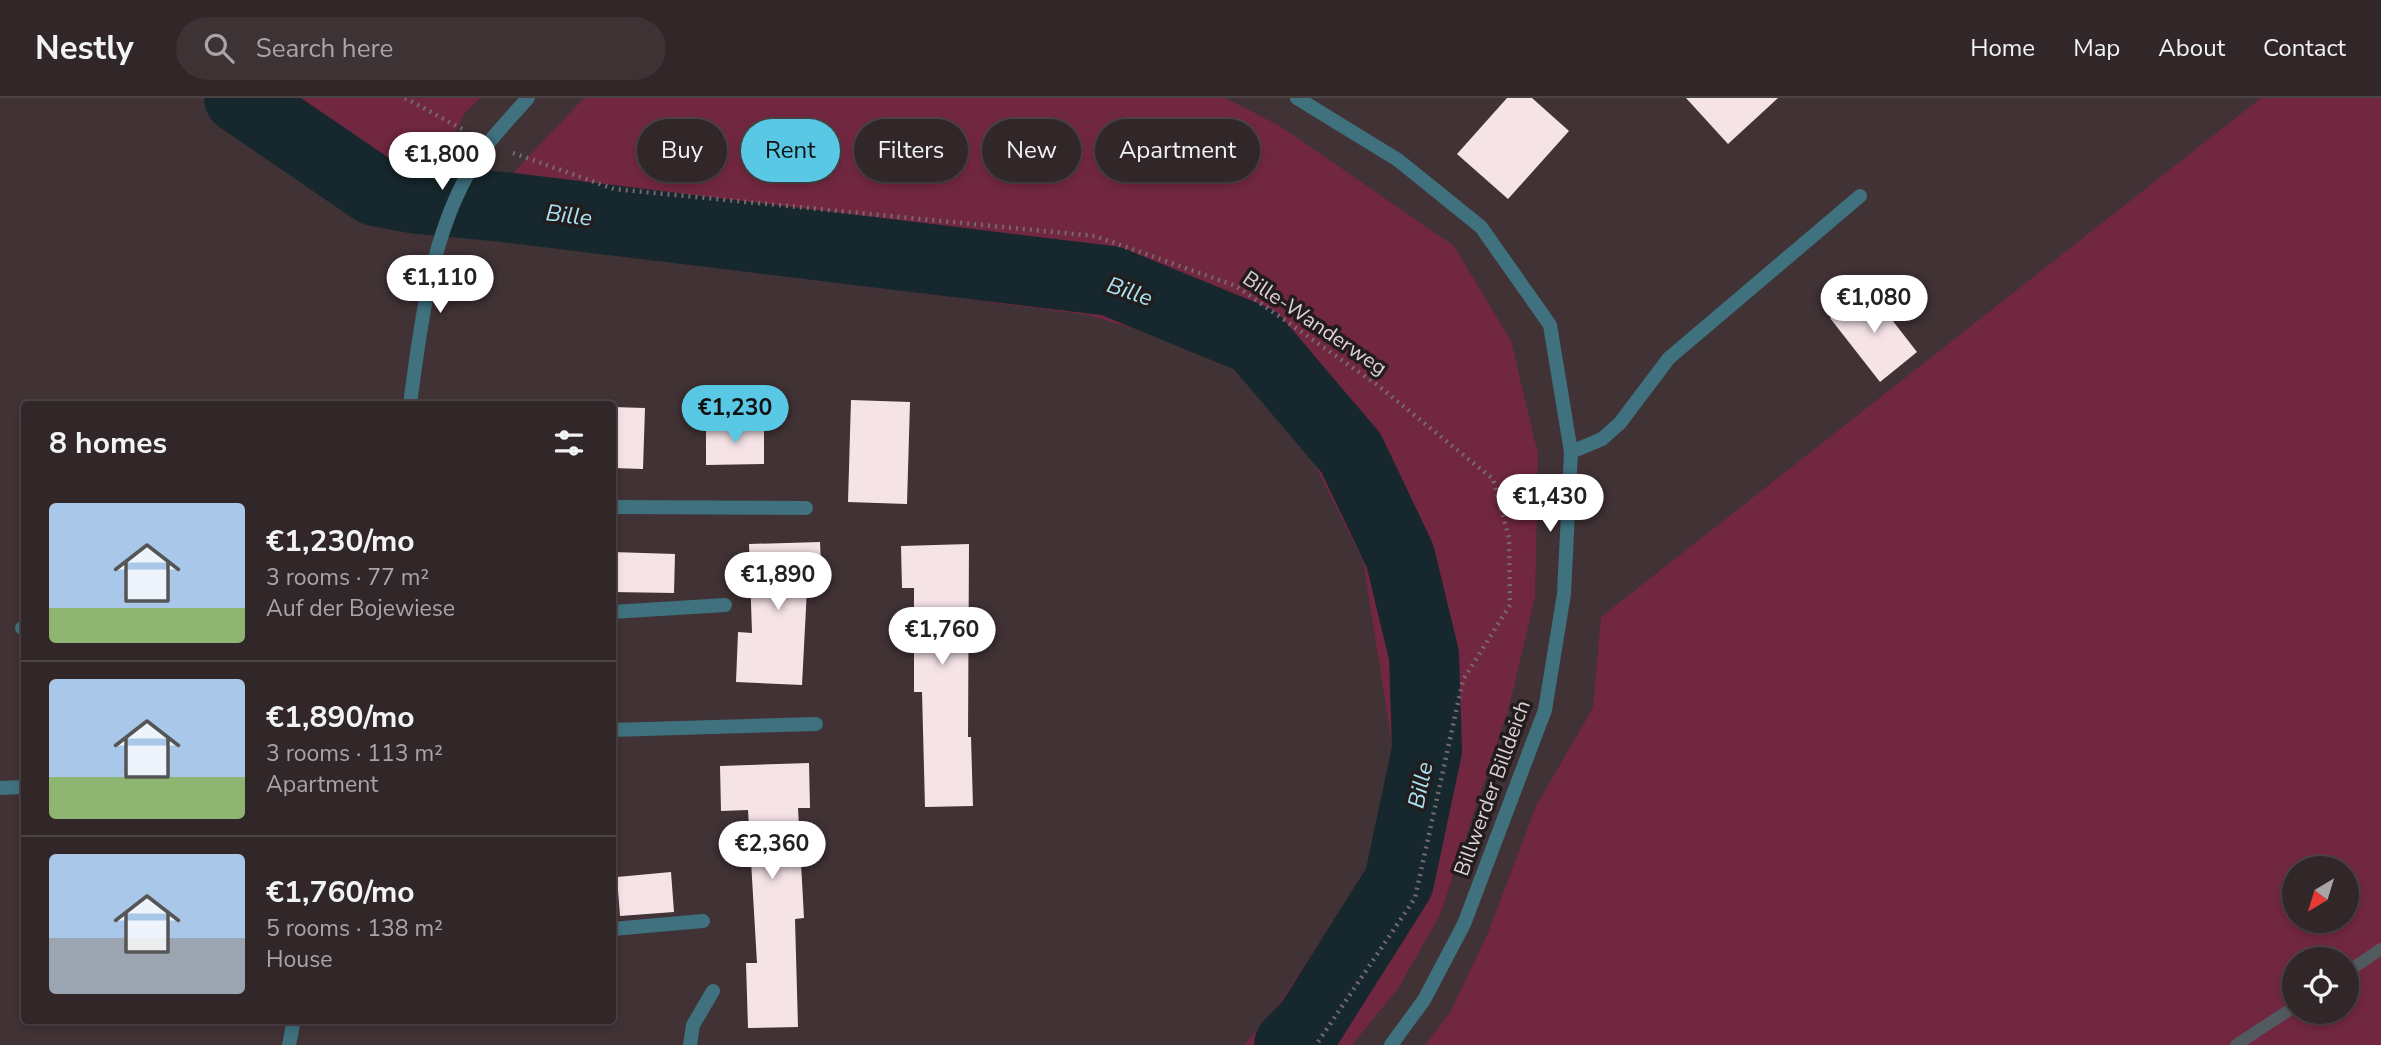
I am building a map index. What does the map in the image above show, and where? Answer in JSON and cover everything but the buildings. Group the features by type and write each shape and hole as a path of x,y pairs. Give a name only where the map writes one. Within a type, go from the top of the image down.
{"street":[{"path":"410,401 423,311 448,221 467,177 488,144 528,98"},
{"name":"Billwerder Billdeich","path":"1297,98 1398,160 1481,227 1550,325 1571,452 1564,594 1545,710 1464,925 1424,1000 1391,1045"},
{"path":"1571,452 1601,439 1620,423 1669,358 1860,196"},
{"path":"616,507 806,508"},
{"path":"616,612 724,605"},
{"path":"616,730 816,724"},
{"path":"0,789 21,787"},
{"path":"616,929 703,921"},
{"path":"690,1045 693,1025 713,991"},
{"path":"289,1045 293,1024"}],"path":[{"name":"Bille-Wanderweg","path":"405,98 488,144 614,189 1095,236 1236,286 1376,384 1493,479 1509,538 1510,605 1463,680 1415,898 1316,1045"}],"shaded area":[{"path":"201,98 480,98 464,114 413,224 346,198"},
{"path":"584,98 1225,98 1280,126 1454,246 1511,341 1538,454 1535,598 1509,707 1440,915 1399,987 1352,1045 1244,1045 1281,1001 1372,861 1395,763 1363,561 1310,455 1227,356 1088,315 479,234 498,189"},
{"path":"2261,98 2381,98 2381,1045 1425,1045 1450,1013 1488,933 1536,806 1593,708 1601,617"}],"waterway":[{"name":"Bille","path":"239,98 375,191 418,199 1111,281 1255,340 1351,453 1400,556 1424,655 1427,750 1399,882 1310,1023 1289,1045"},
{"path":"2359,964 2381,949"},
{"path":"2236,1045 2282,1015"}]}
